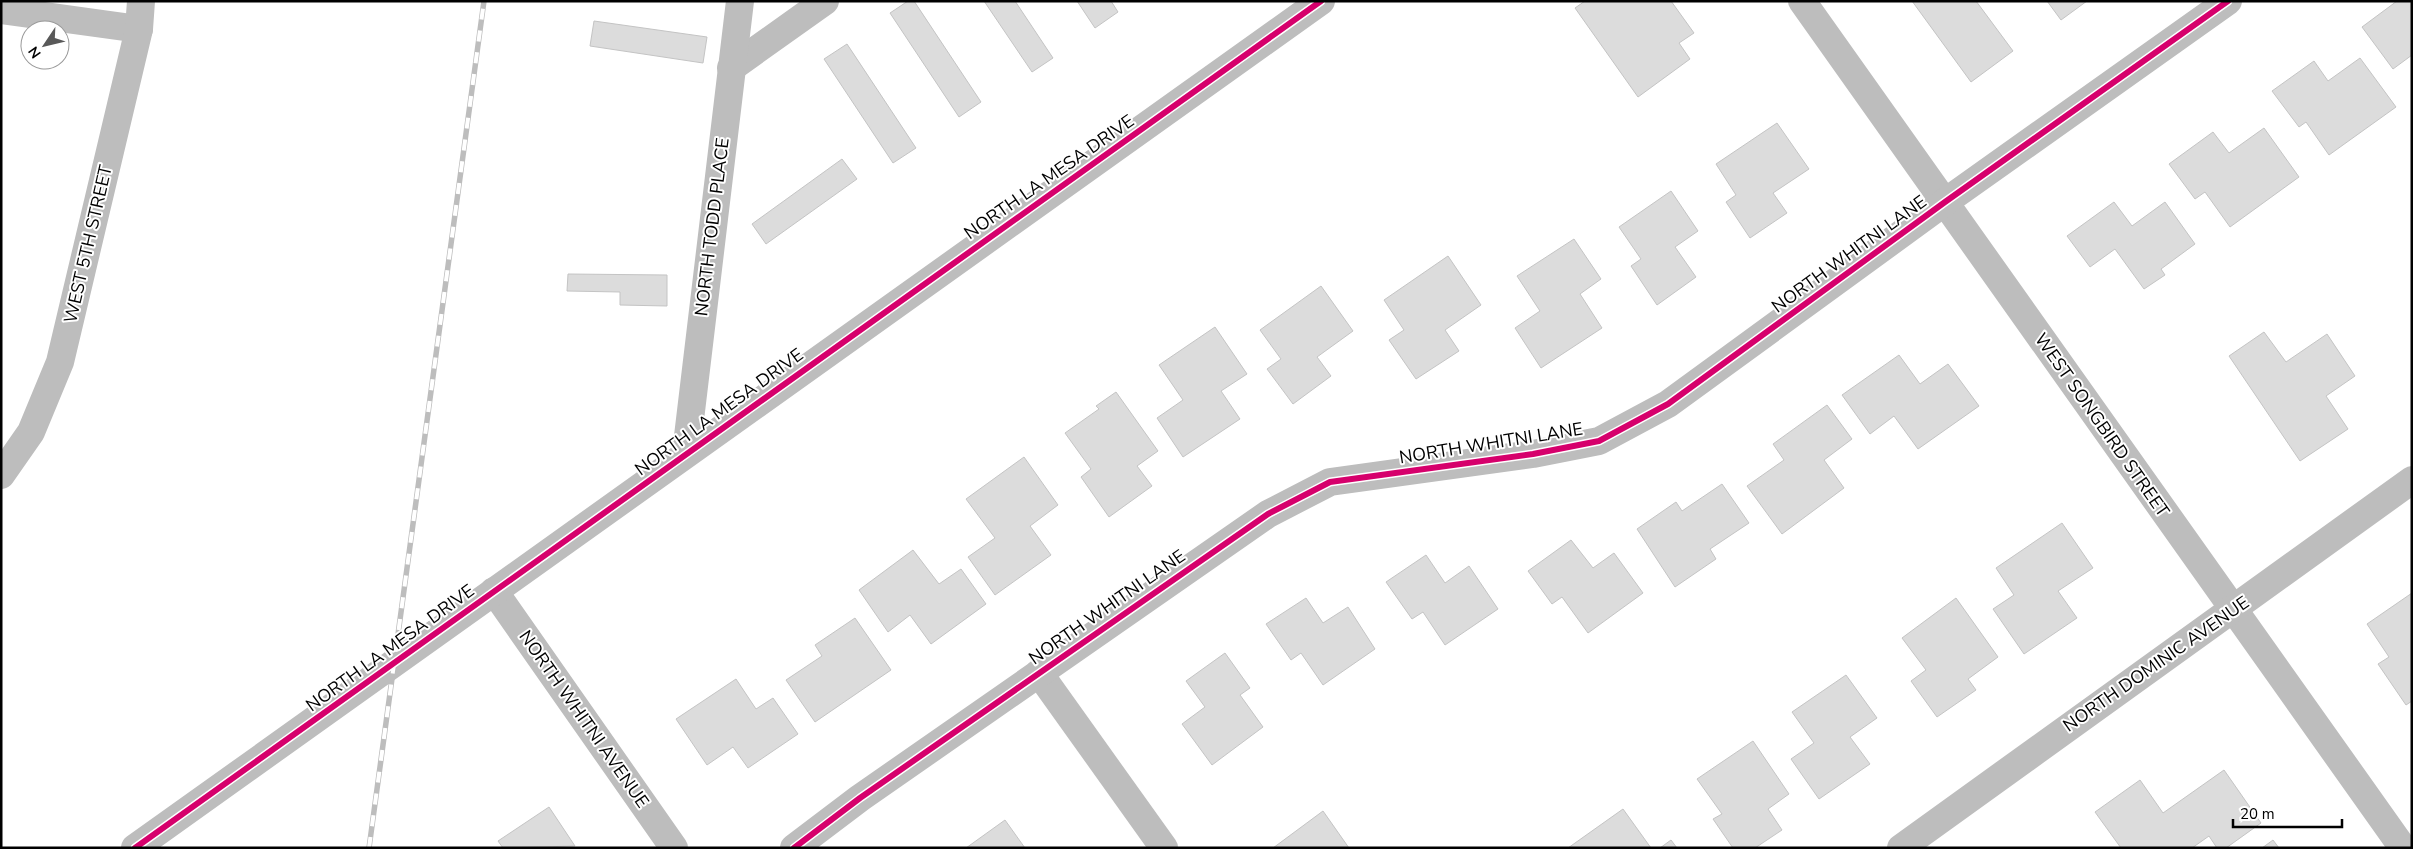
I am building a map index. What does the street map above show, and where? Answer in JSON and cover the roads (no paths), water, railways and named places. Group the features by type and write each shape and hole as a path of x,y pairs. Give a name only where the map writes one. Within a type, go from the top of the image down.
{"street":[{"name":"WEST 5TH STREET","path":"1,475 31,432 60,362 139,28 141,1"},
{"name":"NORTH TODD PLACE","path":"686,453 730,68 740,1"},
{"path":"730,68 825,1"},
{"name":"WEST SONGBIRD STREET","path":"1802,1 2402,848"},
{"name":"NORTH WHITNI LANE","path":"794,848 860,798 1268,514 1330,482 1534,454 1599,442 1668,404 1945,202 2228,1"},
{"name":"NORTH LA MESA DRIVE","path":"135,848 1316,3"},
{"path":"1,10 139,28"},
{"name":"NORTH DOMINIC AVENUE","path":"1901,848 1990,782 2233,611 2412,480"},
{"name":"NORTH WHITNI AVENUE","path":"494,591 674,848"},
{"path":"1039,673 1164,848"}],"railway":[{"path":"369,848 484,1"}]}
